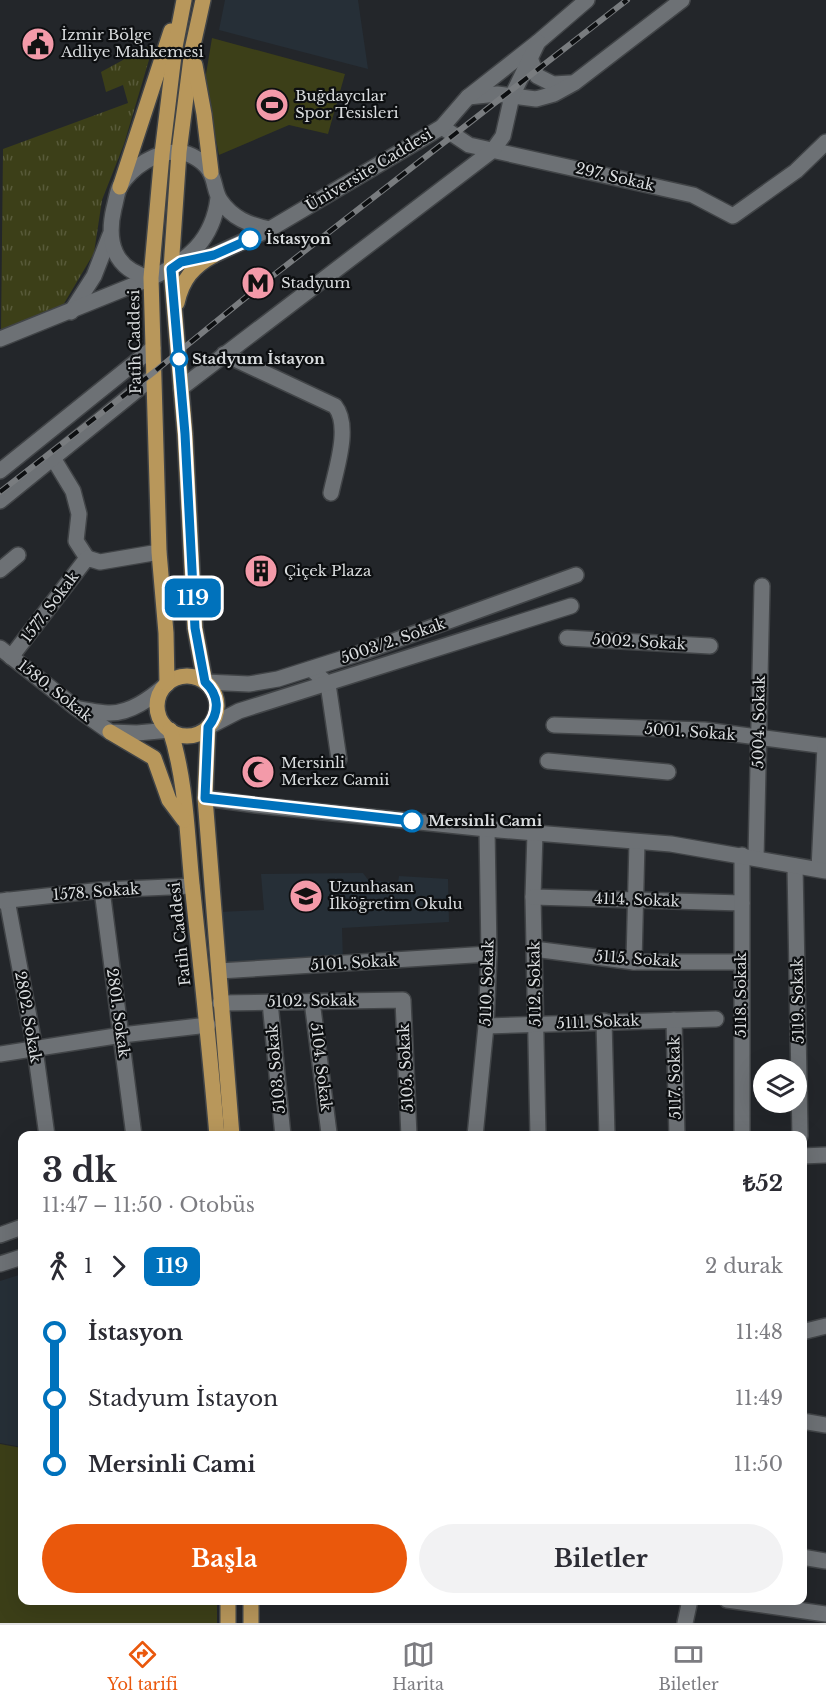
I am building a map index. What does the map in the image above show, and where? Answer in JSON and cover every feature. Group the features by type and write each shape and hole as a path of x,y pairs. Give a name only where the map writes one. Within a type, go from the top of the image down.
{"main road":[{"name":"Fatih Caddesi","path":"167,684 166,633 159,552 151,278 162,154 183,0"},
{"path":"120,187 183,0"},
{"path":"202,0 192,50 179,152 175,312 195,628 205,682"},
{"path":"192,50 204,114 211,172"},
{"path":"175,312 180,289 188,274 199,262 214,255"},
{"path":"186,676 196,677 205,682 211,688 217,704 213,720 208,727 190,736 179,735 170,730 159,717 158,708 158,699 167,684 175,678 186,676"},
{"path":"208,727 205,798 232,1131"},
{"name":"Fatih Caddesi","path":"170,730 176,748 186,822 208,1025 217,1131"},
{"path":"110,732 154,758 169,800 186,822"},
{"path":"228,1605 228,1623"},
{"path":"251,1605 251,1623"}],"street":[{"path":"442,127 468,97 587,0"},
{"path":"468,97 497,94 536,99 554,94 573,83 682,0"},
{"path":"181,388 493,150 503,136 512,96 538,42"},
{"path":"531,58 537,76 553,84 573,83"},
{"name":"Üniversite Caddesi","path":"176,265 214,255 270,229 442,127 469,145 493,150"},
{"name":"297. Sokak","path":"493,150 693,195 734,216 796,171 826,142"},
{"path":"0,339 71,312 151,278 176,265 200,245 216,214 218,198 211,172 198,159 179,152 162,154 142,163 120,187 110,235 94,276 71,312"},
{"path":"218,198 229,212 242,220 253,226 270,229"},
{"path":"110,235 122,265 136,275 151,278"},
{"path":"0,471 153,348"},
{"path":"224,354 335,406 340,412 343,425 331,493"},
{"path":"0,501 153,377"},
{"path":"53,458 73,491 79,514 76,541 87,558"},
{"name":"1577. Sokak","path":"6,652 87,558 100,562 159,552"},
{"path":"0,570 18,555"},
{"name":"5003/2. Sokak","path":"205,682 249,684 278,679 576,575"},
{"name":"5004. Sokak","path":"749,857 758,738 762,586"},
{"name":"5003/2. Sokak","path":"208,727 239,711 571,606"},
{"name":"5002. Sokak","path":"567,638 710,646"},
{"name":"1580. Sokak","path":"6,652 110,732"},
{"path":"311,669 328,684 339,759"},
{"path":"76,708 109,713 122,711 151,697 167,684"},
{"name":"5001. Sokak","path":"554,725 704,730 826,746"},
{"path":"110,732 137,733 170,730"},
{"path":"205,798 487,829 671,844 822,870 826,746"},
{"path":"548,761 668,772"},
{"name":"5110. Sokak","path":"476,1131 486,1026 489,954 487,829"},
{"name":"5112. Sokak","path":"535,833 533,897 538,1131"},
{"path":"634,962 637,842"},
{"name":"5118. Sokak","path":"742,1131 742,903 749,857"},
{"name":"5119. Sokak","path":"795,866 800,1131"},
{"name":"1578. Sokak","path":"4,900 102,890 192,886"},
{"name":"2801. Sokak","path":"102,890 133,1131"},
{"name":"4114. Sokak","path":"533,897 742,903"},
{"name":"2802. Sokak","path":"4,900 34,1049 45,1131"},
{"name":"5115. Sokak","path":"534,949 634,962 741,962"},
{"name":"5101. Sokak","path":"219,971 489,954"},
{"name":"5102. Sokak","path":"220,1003 403,1000"},
{"name":"5105. Sokak","path":"403,1000 410,1131"},
{"name":"5103. Sokak","path":"270,1002 282,1131"},
{"name":"5104. Sokak","path":"312,1002 329,1131"},
{"name":"5111. Sokak","path":"486,1026 716,1019"},
{"name":"5117. Sokak","path":"674,1020 676,1131"},
{"path":"604,1021 607,1131"},
{"path":"0,1054 122,1035 208,1025"},
{"path":"807,1156 826,1155"},
{"path":"0,1235 18,1228"},
{"path":"0,1264 18,1258"},
{"path":"807,1331 826,1326"},
{"path":"807,1422 826,1425"},
{"path":"807,1558 826,1561"},
{"path":"686,1623 689,1605"},
{"path":"762,1605 826,1614"}],"shaded area":[{"path":"225,0 358,0 368,69 219,30"},
{"path":"363,873 369,881 398,882 399,876 448,879 449,922 342,928 343,962 223,967 219,912 264,910 261,874"},
{"path":"18,1275 18,1446 0,1443 0,1281"}],"green space":[{"name":"Buğdaycılar Spor Tesisleri","path":"212,38 345,74 328,134 289,125 219,155 214,130 210,129 204,86"},
{"path":"154,43 124,144 102,200 94,253 62,307 1,334 3,149 128,103 123,85 106,92 101,72"},
{"path":"0,1444 18,1447 18,1605 217,1605 217,1623 0,1623"}],"railway":[{"path":"0,492 627,0"}],"bus line":[{"name":"119","path":"250,239 214,255 181,262 171,269 185,434 195,628 205,682 215,695 217,704 217,712 208,727 205,798 412,821"}],"place":[{"name":"İzmir Bölge Adliye Mahkemesi","path":"38,44"},
{"name":"Buğdaycılar Spor Tesisleri","path":"272,105"},
{"name":"İstasyon","path":"250,239"},
{"name":"Stadyum","path":"258,283"},
{"name":"Stadyum İstayon","path":"179,359"},
{"name":"Çiçek Plaza","path":"261,571"},
{"name":"Mersinli Merkez Camii","path":"258,772"},
{"name":"Mersinli Cami","path":"412,821"},
{"name":"Uzunhasan İlköğretim Okulu","path":"306,896"}]}
